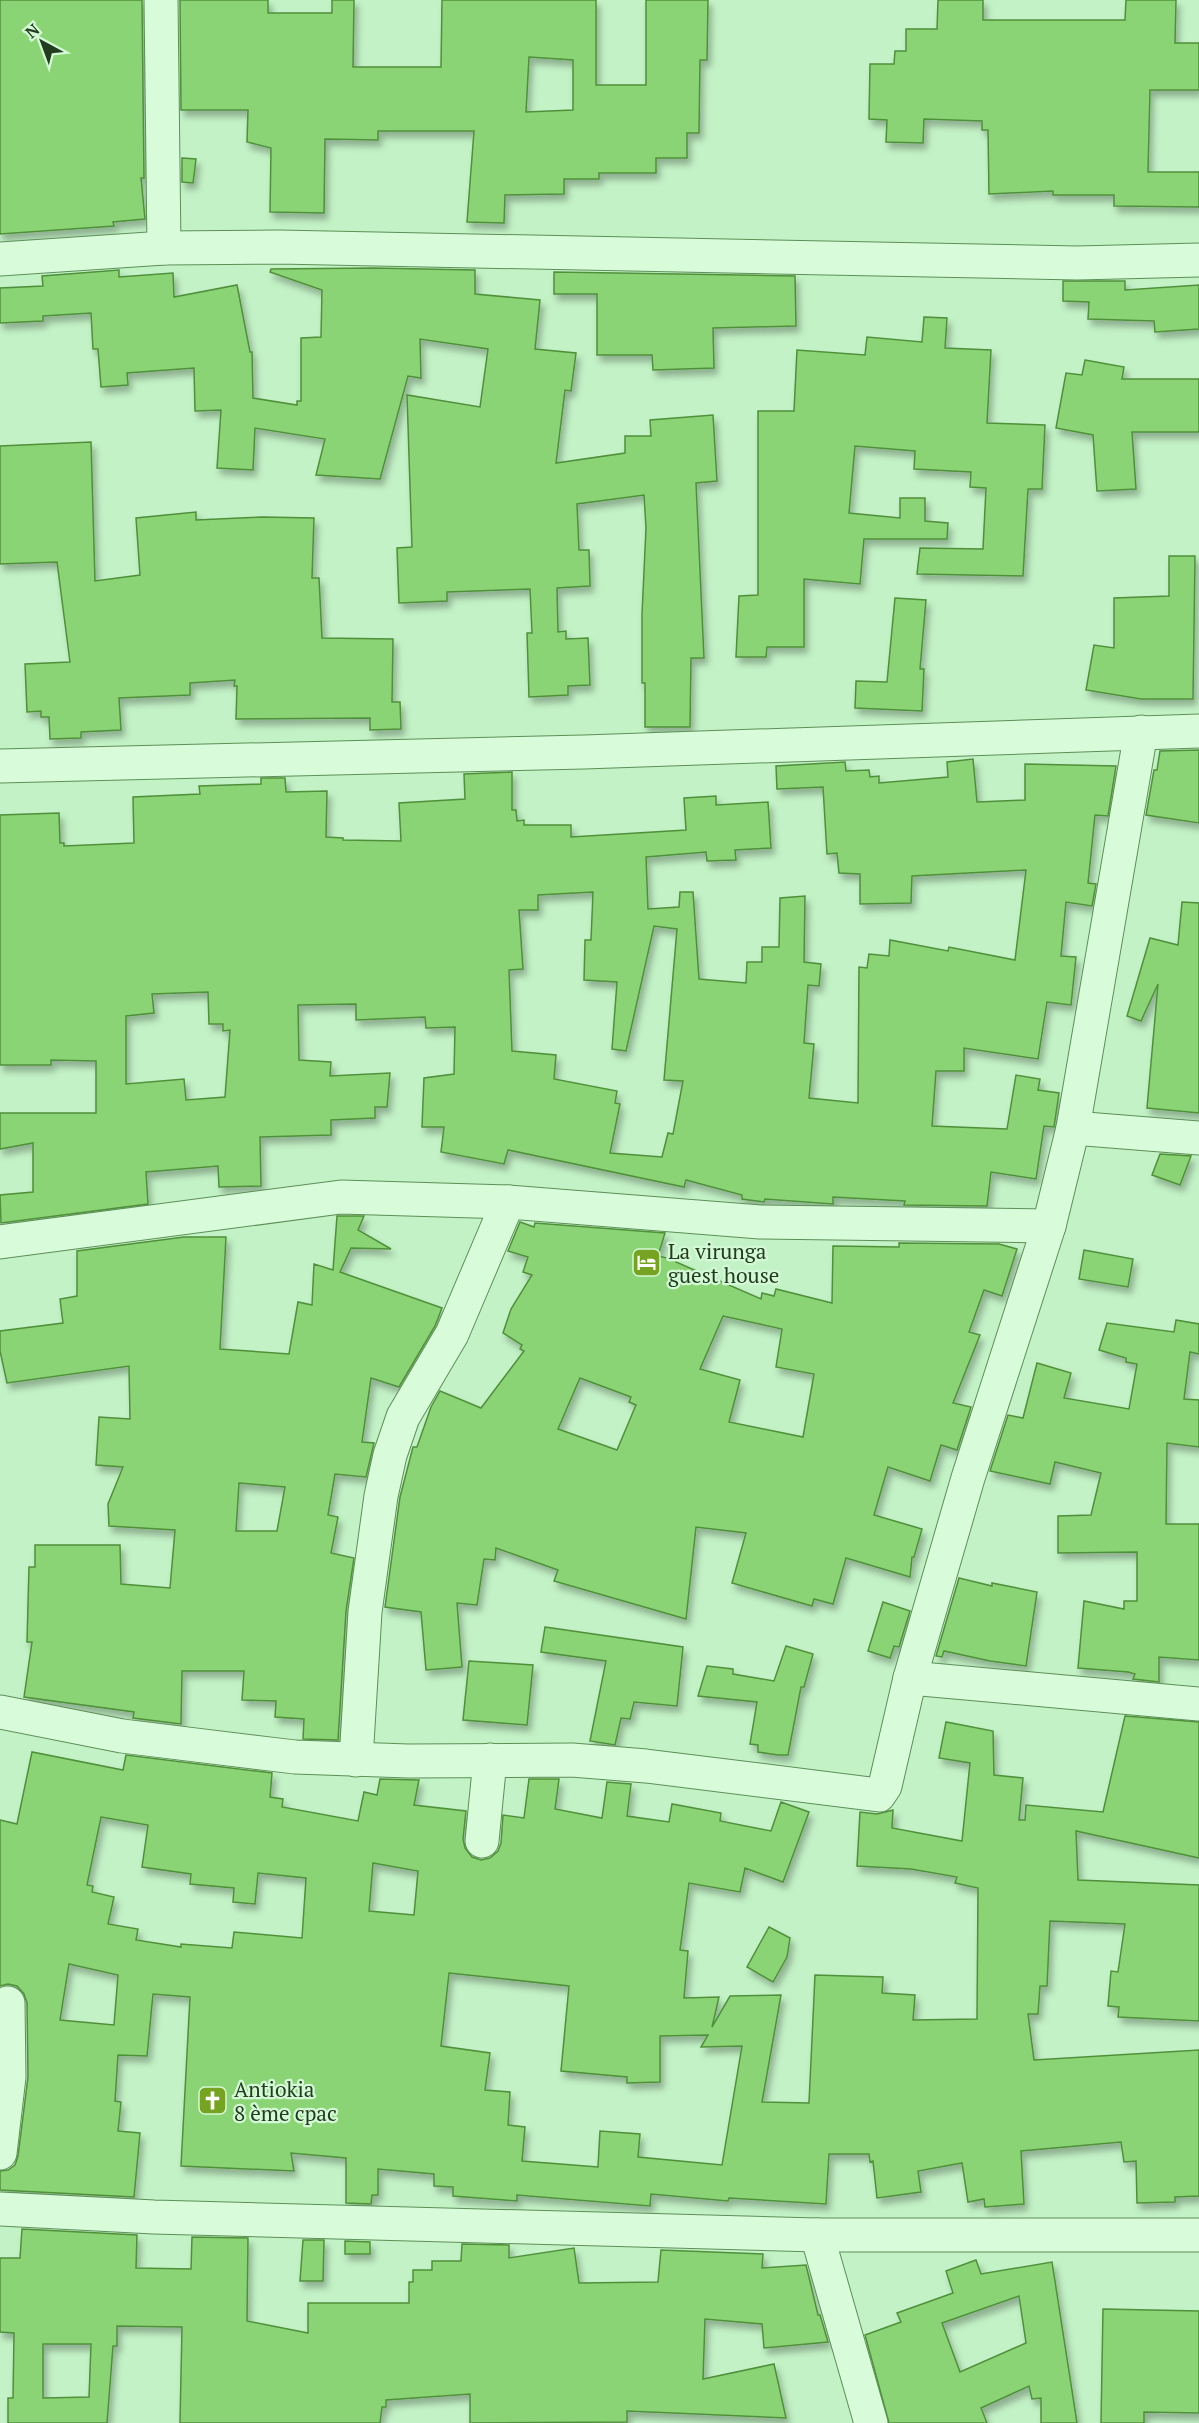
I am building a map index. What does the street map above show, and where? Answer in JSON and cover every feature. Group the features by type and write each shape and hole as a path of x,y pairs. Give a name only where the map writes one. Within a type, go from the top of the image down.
{"street":[{"path":"161,0 164,248"},
{"path":"0,259 164,248 279,247 1077,263 1199,260"},
{"path":"0,766 584,753 1199,731"},
{"path":"0,1712 133,1737 295,1757 356,1760 572,1760 646,1766 879,1795 885,1786 910,1677 968,1478 1049,1227 1073,1128 1141,732"},
{"path":"1073,1128 1199,1138"},
{"path":"0,1242 341,1197 508,1202 760,1222 1049,1227"},
{"path":"356,1760 365,1612 381,1496 390,1455 404,1417 452,1334 508,1202"},
{"path":"910,1677 1199,1704"},
{"path":"482,1841 490,1760"},
{"path":"0,2153 9,2077 8,2003"},
{"path":"0,2209 154,2217 817,2235 1199,2235"},
{"path":"817,2235 872,2423"}],"building":[{"path":"0,0 142,0 144,178 141,178 145,219 113,222 114,226 0,234"},
{"path":"180,0 268,0 268,13 332,13 332,0 354,0 353,67 441,67 442,0 596,0 596,85 646,85 646,0 708,0 707,60 700,60 699,133 687,133 687,158 656,158 656,173 599,173 599,179 564,179 564,194 505,195 504,223 467,222 474,131 378,131 378,140 325,139 324,213 270,212 271,148 247,142 248,110 181,110","holes":["529,57 573,60 573,110 526,112"]},
{"path":"938,0 983,0 983,20 1125,20 1126,0 1176,0 1175,43 1199,43 1199,90 1150,90 1148,172 1199,172 1199,207 1114,206 1114,195 1053,195 1053,191 989,194 988,130 982,130 982,121 924,119 923,143 886,142 887,120 869,119 870,64 894,64 895,51 906,51 906,29 937,29"},
{"path":"182,158 196,159 193,183 182,182"},
{"path":"271,269 475,270 475,294 540,300 535,349 576,353 571,391 565,390 556,463 625,453 625,436 651,436 650,420 713,415 717,481 696,483 704,658 691,658 690,727 645,727 645,683 642,683 646,528 644,495 577,504 579,550 589,550 590,586 557,588 558,632 566,631 566,639 588,638 590,685 568,686 568,695 529,697 527,633 532,633 530,589 447,592 447,601 399,603 397,548 412,547 407,395 480,407 488,349 420,339 421,378 408,376 380,479 316,475 325,439 255,428 253,470 217,468 221,410 195,411 194,368 127,373 128,385 101,387 98,349 93,349 91,313 43,316 43,321 0,323 0,288 43,286 42,276 119,270 119,277 173,273 174,297 237,285 250,352 252,352 253,398 297,405 297,401 301,401 301,338 321,337 322,290 270,272"},
{"path":"554,272 795,276 796,326 713,328 714,368 653,370 652,355 597,355 597,294 554,294"},
{"path":"1063,281 1125,281 1125,290 1199,285 1199,329 1155,332 1154,321 1088,319 1089,302 1063,301"},
{"path":"924,317 947,318 945,348 991,350 987,423 1045,425 1042,489 1028,489 1023,576 917,574 920,548 983,549 986,488 970,487 971,472 914,469 915,451 855,446 849,513 900,518 900,498 925,498 925,521 948,523 947,539 864,539 860,584 804,579 804,647 767,647 766,657 736,657 739,596 758,595 758,411 794,411 797,350 865,355 867,337 922,342"},
{"path":"1085,360 1124,367 1122,379 1199,379 1199,432 1132,432 1136,489 1097,491 1093,435 1056,428 1066,373 1082,375"},
{"path":"91,442 95,581 140,575 136,518 196,512 196,520 262,517 314,518 312,578 319,578 322,638 393,639 392,702 400,702 401,729 370,730 370,718 236,719 237,686 234,686 235,680 190,683 190,695 119,698 121,730 81,732 81,738 50,739 49,717 41,717 41,711 27,712 25,664 70,662 57,562 0,564 0,446"},
{"path":"1169,556 1195,556 1193,699 1141,699 1086,690 1094,645 1114,648 1114,598 1169,596"},
{"path":"895,598 926,600 920,669 924,669 922,711 855,708 856,681 887,682"},
{"path":"1199,750 1199,823 1146,815 1154,770 1157,770 1160,751"},
{"path":"973,759 977,802 1025,800 1025,764 1116,766 1108,816 1095,815 1088,883 1096,884 1092,906 1066,902 1061,956 1076,957 1071,1005 1047,1002 1038,1059 964,1048 964,1071 936,1071 932,1126 1007,1129 1016,1075 1040,1079 1038,1090 1059,1093 1054,1127 1044,1126 1036,1179 991,1172 987,1206 904,1205 905,1201 833,1197 833,1204 765,1199 764,1202 742,1199 742,1195 686,1180 684,1187 508,1150 504,1164 441,1152 444,1127 422,1127 424,1078 454,1074 455,1027 426,1028 425,1017 356,1020 356,1004 298,1005 299,1060 331,1062 330,1076 390,1073 387,1107 375,1107 375,1118 331,1120 331,1135 260,1137 261,1186 219,1187 218,1166 146,1172 148,1204 1,1223 0,1195 33,1192 33,1143 0,1149 0,1113 96,1113 96,1061 51,1060 51,1065 0,1065 0,815 59,813 60,843 64,843 64,846 134,843 133,797 200,794 199,786 261,784 261,778 285,778 286,792 327,791 326,837 343,838 343,840 401,841 399,803 465,799 464,774 512,772 512,810 516,810 517,821 524,820 524,825 571,825 571,837 686,830 684,798 716,796 716,805 768,802 771,848 735,850 736,860 707,861 706,852 646,857 648,909 679,907 680,892 693,892 699,979 746,983 747,962 762,962 762,947 779,947 780,898 805,896 804,962 821,964 819,986 808,985 804,1043 814,1044 809,1098 858,1103 859,967 867,968 869,954 889,956 890,940 948,951 949,947 1015,960 1026,870 912,876 911,903 860,904 860,874 839,873 837,853 827,854 823,787 777,789 776,766 845,762 846,771 869,770 870,777 879,776 879,783 948,777 947,762","holes":["593,892 591,940 585,940 584,980 617,982 612,1049 626,1051 654,926 677,929 664,1080 683,1081 673,1134 668,1133 662,1157 610,1153 620,1104 615,1103 617,1091 554,1079 556,1055 512,1051 509,970 523,969 519,910 538,910 538,895","208,992 209,1024 223,1024 223,1031 230,1030 225,1097 186,1100 184,1079 126,1084 126,1016 154,1013 152,994"]},
{"path":"1182,902 1199,903 1199,1113 1147,1108 1158,984 1141,1021 1127,1016 1150,938 1178,945"},
{"path":"1160,1154 1191,1156 1180,1185 1152,1175"},
{"path":"337,1216 364,1216 358,1230 391,1249 351,1248 340,1272 442,1308 435,1326 399,1387 371,1378 362,1442 374,1443 366,1477 335,1474 328,1515 338,1517 331,1553 354,1558 346,1611 338,1740 303,1739 304,1719 275,1717 276,1701 242,1700 244,1671 182,1671 181,1724 133,1718 134,1712 24,1697 32,1642 27,1642 29,1567 35,1567 35,1545 120,1545 121,1584 170,1588 175,1530 109,1526 108,1504 123,1467 96,1465 99,1417 130,1419 129,1366 7,1383 0,1351 0,1331 63,1323 60,1299 77,1296 77,1251 184,1237 226,1237 220,1349 289,1354 298,1302 312,1305 314,1264 333,1270","holes":["239,1483 285,1487 277,1531 236,1531"]},
{"path":"520,1222 534,1227 535,1223 665,1233 658,1256 676,1260 676,1262 761,1299 762,1293 774,1296 776,1289 832,1303 833,1246 899,1247 899,1243 999,1244 1017,1249 1002,1296 984,1290 969,1332 980,1335 953,1403 971,1407 957,1450 941,1445 930,1481 888,1467 874,1515 922,1529 914,1557 912,1557 910,1577 846,1558 833,1604 814,1599 812,1606 732,1583 746,1533 696,1527 686,1619 554,1581 558,1570 496,1548 495,1560 484,1559 477,1605 457,1603 462,1667 426,1670 421,1612 385,1607 400,1497 413,1447 417,1447 431,1407 440,1391 481,1408 524,1351 520,1349 522,1345 503,1333 511,1309 532,1275 523,1272 528,1257 508,1251","holes":["723,1316 782,1329 776,1367 814,1374 803,1437 729,1422 740,1380 700,1369","580,1378 631,1397 629,1402 636,1405 617,1450 558,1429"]},
{"path":"1084,1250 1133,1259 1128,1287 1079,1279"},
{"path":"1176,1320 1199,1324 1199,1354 1190,1352 1184,1399 1199,1400 1199,1447 1167,1443 1166,1524 1199,1524 1199,1660 1159,1657 1159,1682 1133,1679 1135,1674 1128,1672 1078,1668 1084,1601 1124,1609 1124,1601 1137,1601 1137,1552 1058,1553 1058,1516 1091,1515 1101,1473 1055,1462 1050,1484 990,1471 1008,1415 1023,1418 1037,1363 1071,1373 1064,1398 1129,1409 1137,1364 1126,1362 1126,1358 1099,1350 1107,1323 1174,1332"},
{"path":"959,1578 992,1586 992,1583 1037,1592 1026,1666 944,1651 942,1657 936,1656"},
{"path":"883,1602 910,1611 899,1647 894,1646 890,1658 868,1651"},
{"path":"545,1627 683,1647 677,1706 634,1702 630,1719 621,1718 615,1745 590,1741 606,1661 541,1652"},
{"path":"786,1646 813,1654 804,1687 801,1687 788,1755 758,1752 758,1745 750,1744 757,1702 698,1696 707,1666 733,1669 733,1674 774,1681"},
{"path":"469,1661 533,1665 527,1725 463,1720"},
{"path":"1125,1716 1199,1722 1199,1858 1076,1831 1078,1880 1199,1885 1199,2021 1118,2017 1119,2007 1108,2006 1111,1971 1118,1972 1125,1924 1050,1921 1047,1986 1040,1986 1038,2014 1028,2014 1034,2060 1199,2050 1199,2196 1175,2197 1175,2202 1137,2203 1136,2161 1124,2162 1121,2142 1021,2151 1024,2204 985,2207 984,2199 968,2202 962,2163 918,2171 921,2192 877,2198 873,2161 870,2162 869,2154 829,2154 826,2204 729,2198 728,2201 651,2194 650,2206 517,2195 517,2201 453,2196 453,2187 434,2186 434,2174 378,2169 378,2195 372,2195 371,2204 346,2203 346,2158 291,2153 294,2171 181,2166 190,1997 153,1994 147,2056 118,2055 115,2101 121,2102 118,2131 140,2133 134,2197 0,2190 0,2171 8,2170 15,2165 18,2156 28,2077 27,2003 24,1994 17,1986 8,1984 0,1986 0,1820 17,1824 32,1752 123,1770 126,1755 272,1773 270,1797 283,1799 282,1807 358,1821 364,1792 377,1795 380,1779 419,1780 414,1805 466,1811 463,1839 465,1848 472,1857 481,1860 490,1858 498,1851 501,1843 503,1815 524,1818 529,1779 559,1779 555,1809 602,1818 607,1782 631,1784 627,1816 669,1822 672,1804 721,1813 720,1821 771,1831 781,1802 809,1812 783,1882 745,1868 740,1892 689,1883 680,1950 688,1951 684,1998 719,1997 712,2027 730,1996 781,1995 762,2102 809,2103 815,1975 883,1977 882,1993 915,1995 913,2020 977,2019 978,1888 955,1883 957,1877 911,1869 857,1866 860,1812 877,1814 893,1810 892,1828 962,1841 970,1763 939,1758 946,1722 993,1731 994,1775 1023,1778 1019,1820 1025,1820 1026,1805 1103,1812","holes":["101,1817 148,1825 142,1867 191,1874 190,1884 234,1888 233,1902 255,1904 258,1873 306,1878 302,1938 234,1932 232,1948 181,1944 181,1947 136,1940 138,1929 108,1924 114,1897 92,1892 93,1886 87,1885","373,1863 418,1871 414,1915 369,1911","69,1964 118,1975 114,2025 60,2020","449,1973 569,1986 561,2071 627,2077 627,2083 660,2082 660,2036 708,2035 701,2047 742,2046 722,2165 638,2157 640,2134 600,2131 598,2167 522,2161 525,2127 508,2125 510,2092 485,2090 490,2053 441,2046"]},
{"path":"769,1927 790,1938 787,1957 773,1982 747,1967"},
{"path":"22,2229 137,2235 136,2268 191,2269 192,2237 248,2238 247,2321 308,2333 308,2303 409,2303 409,2282 413,2282 413,2270 432,2270 432,2261 461,2261 462,2244 509,2245 509,2258 574,2248 579,2283 658,2282 661,2250 763,2254 762,2268 806,2265 818,2315 820,2315 828,2342 764,2348 762,2324 705,2319 703,2379 774,2364 786,2418 627,2411 627,2422 470,2423 470,2394 386,2400 386,2407 382,2407 380,2423 180,2423 182,2327 117,2326 117,2346 113,2346 107,2423 8,2423 8,2398 13,2398 14,2333 0,2332 0,2258 20,2258","holes":["43,2344 91,2344 89,2397 43,2398"]},
{"path":"303,2240 324,2240 323,2281 300,2281"},
{"path":"345,2241 370,2242 370,2254 345,2254"},
{"path":"976,2260 981,2274 1052,2262 1077,2423 1041,2423 1041,2398 1032,2399 1029,2386 981,2408 987,2423 889,2423 865,2335 901,2322 897,2313 953,2293 946,2271","holes":["1019,2296 1026,2343 960,2372 942,2323"]},
{"path":"1103,2309 1199,2311 1199,2413 1144,2412 1144,2423 1101,2423"}],"place":[{"name":"La virunga guest house","path":"647,1263"},
{"name":"Antiokia 8 ème cpac","path":"213,2101"}]}
